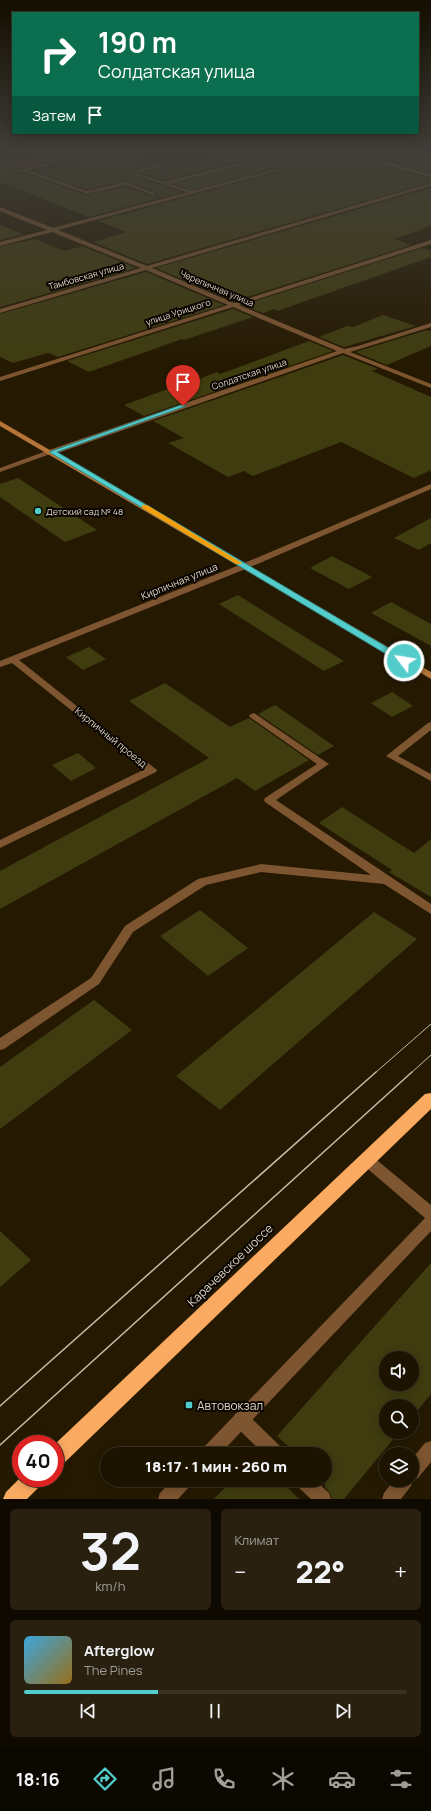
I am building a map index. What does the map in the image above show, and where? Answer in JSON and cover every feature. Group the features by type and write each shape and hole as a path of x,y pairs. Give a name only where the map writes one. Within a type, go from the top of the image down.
{"highway":[{"name":"Карачевское шоссе","path":"64,1449 431,1099"},
{"path":"13,1499 25,1487"}],"street":[{"name":"Черепичная улица","path":"30,221 147,268 343,351 430,384"},
{"path":"0,244 86,221"},
{"name":"Тамбовская улица","path":"0,311 306,221"},
{"name":"улица Урицкого","path":"0,379 431,242"},
{"name":"Солдатская улица","path":"0,470 343,351 359,348 431,325"},
{"path":"0,423 52,452 431,676"},
{"name":"Кирпичная улица","path":"0,664 245,566 431,486"},
{"name":"Кирпичный проезд","path":"0,844 152,770 13,659"},
{"path":"254,716 324,764 269,800 431,910"},
{"path":"431,725 391,756 431,778"},
{"path":"0,1045 95,981 129,929 202,882 261,868 386,880"},
{"path":"367,1160 431,1214"},
{"path":"216,1447 431,1221"},
{"path":"241,1420 269,1447"},
{"path":"419,1464 431,1449"},
{"path":"166,1499 177,1487"},
{"path":"310,1487 323,1499"},
{"path":"390,1499 399,1487"}],"building":[{"path":"98,221 296,221 147,264 93,242 127,232"},
{"path":"318,221 431,221 431,226 394,239 411,245 234,301 156,268"},
{"path":"0,225 23,234 0,240"},
{"path":"34,239 65,251 82,246 136,268 0,307 0,247"},
{"path":"422,248 431,251 431,257 277,311 274,309 263,313 243,305"},
{"path":"146,272 224,305 58,357 48,353 13,363 0,357 0,314"},
{"path":"233,309 253,317 184,340 182,339 89,372 67,361"},
{"path":"383,315 416,326 344,347 319,337 347,326 353,327"},
{"path":"427,330 431,331 431,346 387,365 355,352"},
{"path":"309,341 333,351 144,416 124,405 181,384 184,385 217,372 220,374"},
{"path":"343,355 378,369 372,371 431,397 431,470 414,478 341,442 253,476 244,471 228,477 168,443 184,438 153,421"},
{"path":"18,478 97,530 65,542 0,497 0,484"},
{"path":"431,518 431,543 419,550 394,538"},
{"path":"332,556 372,577 349,589 310,568"},
{"path":"238,595 344,661 324,671 219,604"},
{"path":"391,602 431,624 431,646 371,613"},
{"path":"89,647 106,659 83,670 66,657"},
{"path":"165,683 230,727 249,718 309,760 255,791 237,778 0,909 0,871 209,758 129,701"},
{"path":"392,692 413,706 392,717 371,703"},
{"path":"275,705 334,746 318,755 258,714"},
{"path":"78,753 96,768 71,781 52,765"},
{"path":"342,807 414,853 431,839 431,897 389,872 392,870 319,823"},
{"path":"200,910 248,948 208,976 160,936"},
{"path":"374,912 417,939 220,1110 176,1076"},
{"path":"94,1000 132,1030 0,1129 0,1067"},
{"path":"0,1231 31,1260 0,1287"},
{"path":"431,1263 431,1394 419,1409 419,1399 379,1399 379,1439 393,1439 387,1447 379,1447 379,1456 344,1499 332,1499 330,1493 325,1487 332,1487 332,1447 289,1447 277,1436"},
{"path":"225,1487 287,1487 299,1499 214,1499"}],"tram line":[{"path":"375,1073 431,1024"},
{"path":"411,1073 431,1055"},
{"path":"0,1406 376,1072"},
{"path":"0,1445 412,1072"}],"slow traffic":[{"path":"144,507 238,563"}],"place":[{"name":"Детский сад № 48","path":"38,511"},
{"name":"Автовокзал","path":"189,1405"}],"route":[{"path":"183,406 52,452 404,661"}]}
